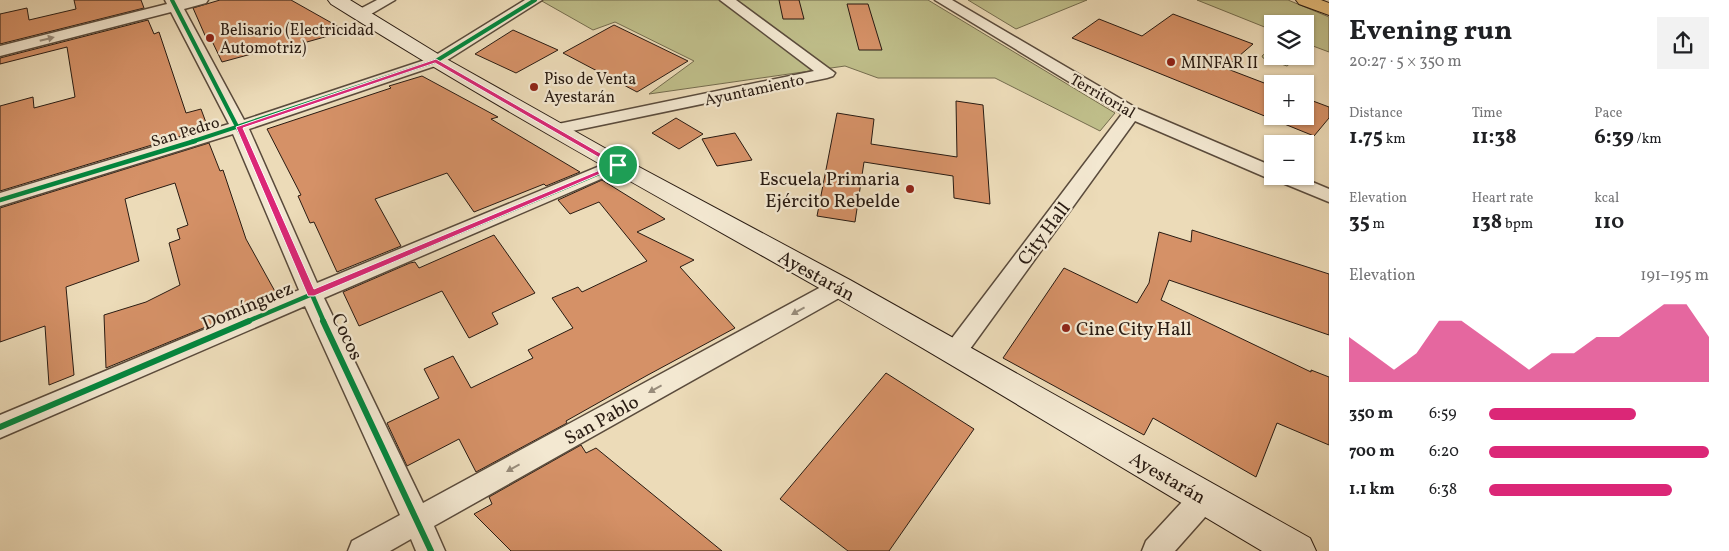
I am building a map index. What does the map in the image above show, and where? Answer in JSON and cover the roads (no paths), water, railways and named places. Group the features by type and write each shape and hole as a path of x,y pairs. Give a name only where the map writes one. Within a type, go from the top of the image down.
{"main road":[{"name":"Ayestarán","path":"337,0 436,61 618,165 840,287 1297,551"},
{"path":"1305,0 1329,10"}],"street":[{"path":"0,51 174,4 201,0"},
{"path":"361,14 388,0"},
{"name":"San Pedro","path":"0,200 239,127 436,61 535,0"},
{"name":"Ayuntamiento","path":"558,130 827,73 727,0"},
{"name":"Territorial","path":"942,0 1132,113 1264,170"},
{"name":"Cocos","path":"174,4 239,127 311,294 431,551"},
{"name":"City Hall","path":"954,353 1132,113"},
{"name":"Domínguez","path":"0,427 618,165"},
{"path":"1303,185 1329,196"},
{"name":"San Pablo","path":"362,551 840,287"},
{"path":"1156,551 1204,498"}],"place":[{"name":"Belisario (Electricidad Automotriz)","path":"210,38"},
{"name":"MINFAR II","path":"1171,62"},
{"name":"Piso de Venta Ayestarán","path":"534,87"},
{"name":"Escuela Primaria Ejército Rebelde","path":"910,189"},
{"name":"Cine City Hall","path":"1066,328"}]}
